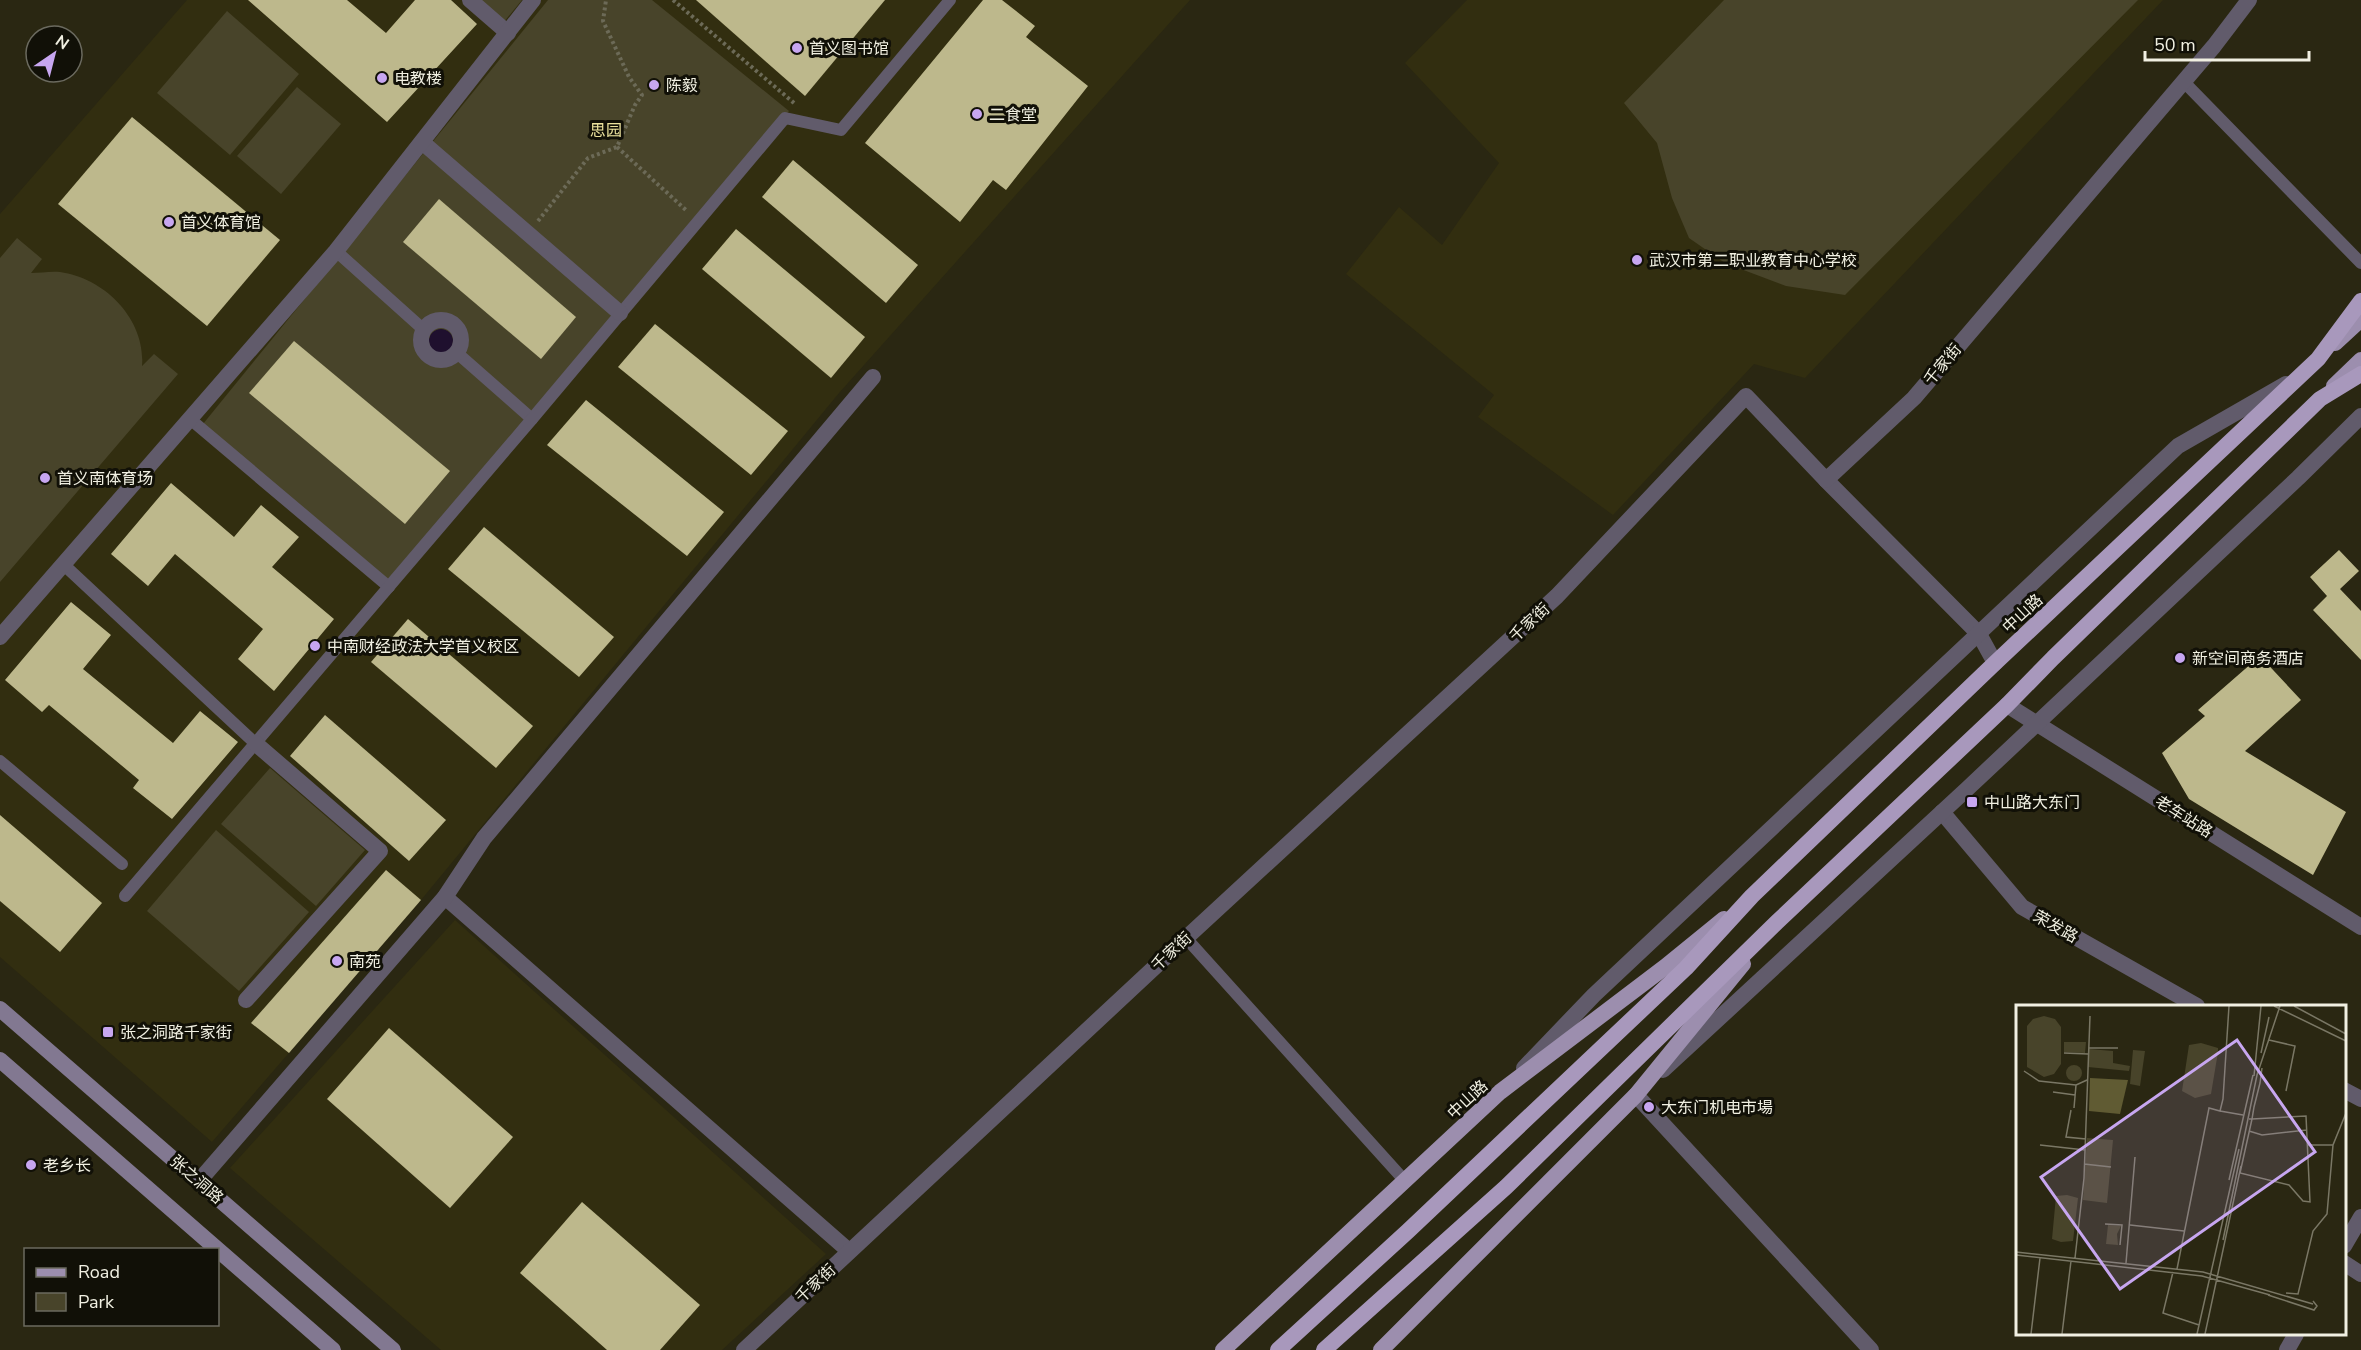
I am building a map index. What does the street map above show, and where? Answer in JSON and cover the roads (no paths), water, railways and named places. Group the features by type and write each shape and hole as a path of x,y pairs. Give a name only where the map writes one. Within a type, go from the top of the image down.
{"highway":[{"name":"中山路","path":"1278,1350 1408,1231 1686,968 1752,896 1995,663 2300,377 2318,359 2361,301"},
{"path":"1324,1350 1506,1187 1777,921 2007,705 2320,399 2361,374"}],"main road":[{"name":"中山路","path":"2318,359 2361,319"},
{"path":"2320,399 2361,360"},
{"name":"中山路","path":"1223,1350 1500,1092 1665,967 1752,896"},
{"path":"1381,1350 1636,1095 1777,921"},
{"name":"张之洞路","path":"0,1009 393,1350"},
{"path":"0,1060 216,1248"},
{"path":"219,1251 333,1350"}],"street":[{"path":"470,0 508,33"},
{"path":"0,637 336,251 533,0"},
{"name":"千家街","path":"744,1350 1557,596 1746,396 1826,480 1914,398 2214,46 2249,0"},
{"path":"422,142 620,313"},
{"path":"434,321 453,323 460,334 460,347 456,352 442,359 429,355 422,341 424,330 434,321"},
{"path":"198,1181 445,897 491,829 873,377"},
{"path":"1500,1092 1602,988 2178,446 2300,377"},
{"path":"1871,1350 1636,1095 2036,724 2361,416"},
{"path":"1826,480 1979,633 1995,663"},
{"name":"老车站路","path":"2007,705 2361,927"},
{"path":"246,1000 380,851 255,743"},
{"name":"荣发路","path":"1942,812 2022,907 2195,1005"},
{"path":"445,897 849,1251"},
{"path":"2346,1091 2361,1099"},
{"path":"2346,1243 2361,1217"},
{"path":"2346,1264 2361,1274"},
{"path":"2287,1350 2295,1335"}],"lane":[{"path":"125,896 785,118 841,130 950,0"},
{"path":"2183,81 2361,263"},
{"path":"336,251 424,330"},
{"path":"456,352 532,419"},
{"path":"190,419 389,587"},
{"path":"63,564 255,743"},
{"path":"0,761 122,864"},
{"path":"1186,938 1405,1181"}],"place":[{"name":"首义图书馆","path":"797,48"},
{"name":"电教楼","path":"382,78"},
{"name":"陈毅","path":"654,85"},
{"name":"二食堂","path":"977,114"},
{"name":"首义体育馆","path":"169,222"},
{"name":"武汉市第二职业教育中心学校","path":"1637,260"},
{"name":"首义南体育场","path":"45,478"},
{"name":"中南财经政法大学首义校区","path":"315,646"},
{"name":"新空间商务酒店","path":"2180,658"},
{"name":"中山路大东门","path":"1972,802"},
{"name":"南苑","path":"337,961"},
{"name":"张之洞路千家街","path":"108,1032"},
{"name":"大东门机电市場","path":"1649,1107"},
{"name":"老乡长","path":"31,1165"}],"park label":[{"name":"思园","path":"606,130"}]}
